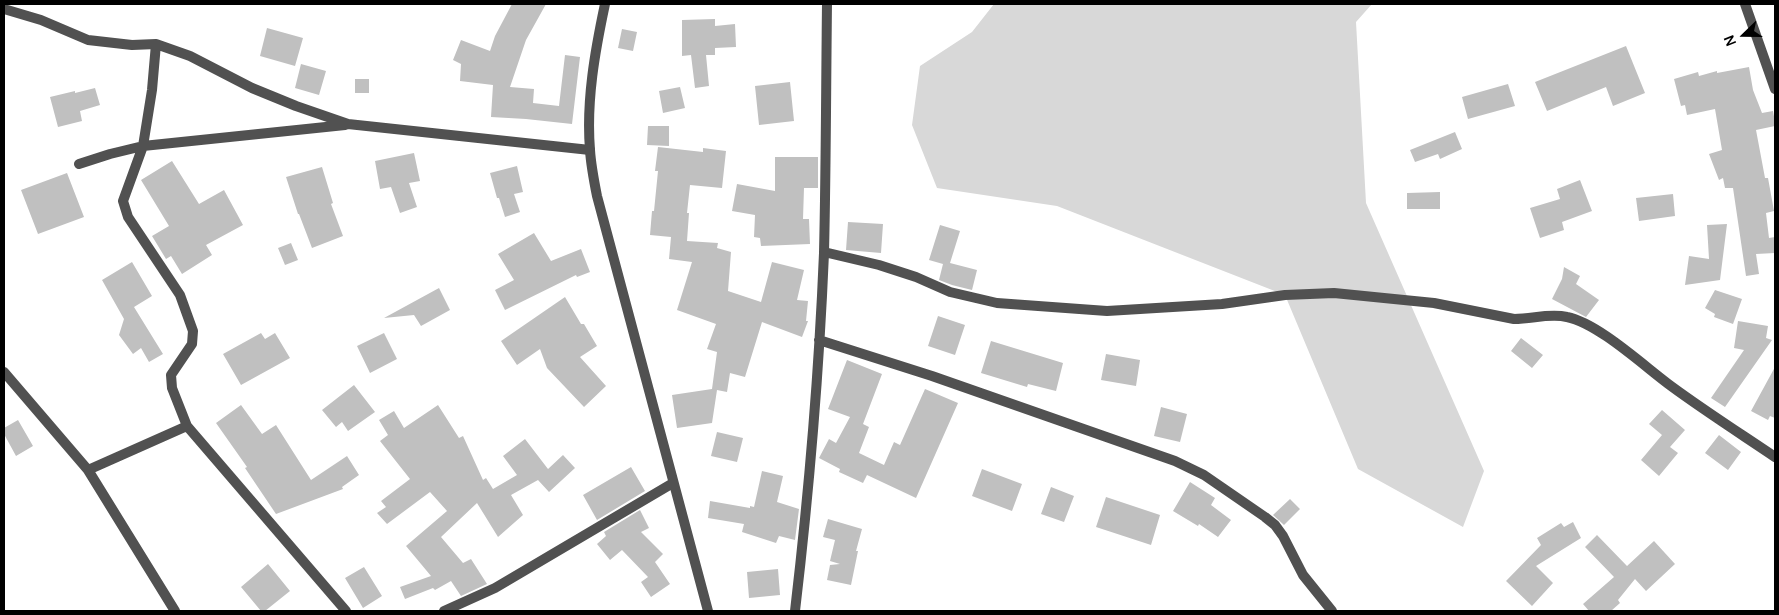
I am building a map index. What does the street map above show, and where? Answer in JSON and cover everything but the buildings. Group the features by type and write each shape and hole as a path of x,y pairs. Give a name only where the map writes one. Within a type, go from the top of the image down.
{"street":[{"path":"605,4 595,52 590,104 590,150 596,196 708,611"},
{"path":"795,611 808,503 824,252 827,4"},
{"path":"1745,4 1775,89"},
{"path":"4,9 41,20 88,40 132,46 156,44 190,56 252,88 348,124"},
{"path":"156,44 152,90 143,146 123,201 128,217 180,295 193,331 192,344 171,375 170,381 187,426 346,611"},
{"path":"80,164 143,146 348,124 590,150"},
{"path":"824,252 879,265 916,277 950,292 997,302 1107,311 1222,304 1285,295 1334,293 1434,303 1514,319 1547,315 1568,317 1596,329 1673,387 1775,457"},
{"path":"819,340 932,376 1175,461 1204,475 1274,525 1283,536 1303,575 1332,611"},
{"path":"4,372 88,470 175,611"},
{"path":"88,470 187,426"},
{"path":"444,611 495,588 672,483"}],"shaded area":[{"path":"994,4 1372,4 1356,22 1366,203 1484,471 1463,527 1358,469 1285,295 1057,206 937,188 912,125 920,66 972,32"}]}
